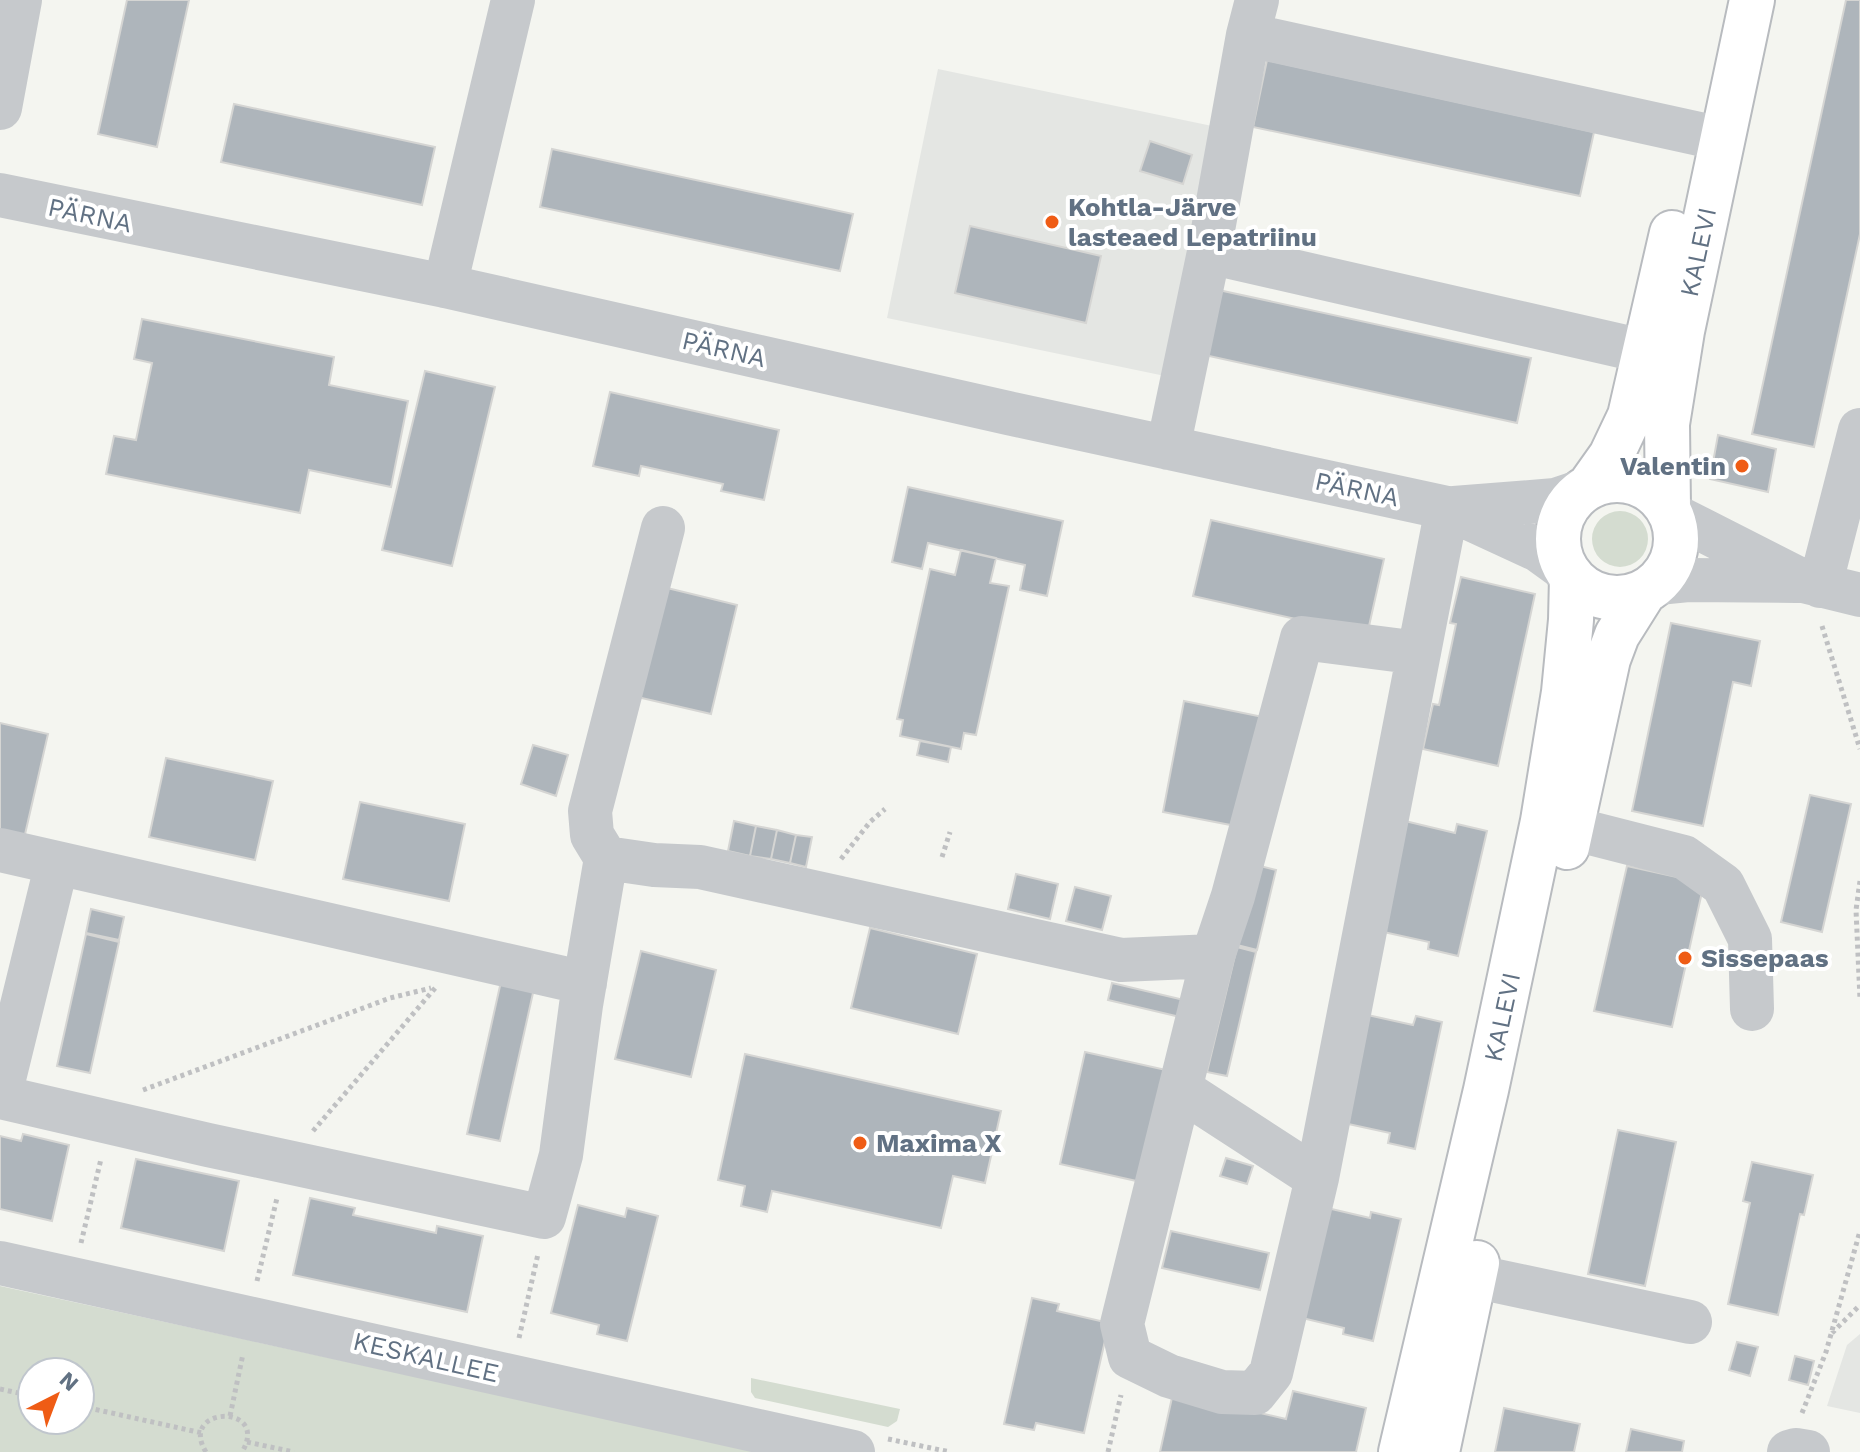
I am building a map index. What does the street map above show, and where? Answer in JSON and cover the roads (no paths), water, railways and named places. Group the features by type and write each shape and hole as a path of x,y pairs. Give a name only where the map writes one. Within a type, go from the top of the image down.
{"main road":[{"name":"KALEVI","path":"1708,136 1721,0"},
{"name":"KALEVI","path":"1557,824 1571,620 1570,574 1558,543 1559,528 1564,514 1611,456 1661,355 1708,136 1752,0"},
{"name":"KALEVI","path":"1437,1452 1460,1273 1557,824 1617,635 1674,558 1677,543 1669,511 1667,424 1661,355"},
{"path":"1586,489 1614,480 1639,484 1660,498 1669,511"},
{"path":"1570,574 1581,587 1606,597 1619,599 1651,588"},
{"name":"KALEVI","path":"1401,1452 1460,1273"}],"street":[{"path":"0,108 20,0"},
{"path":"445,286 513,0"},
{"path":"1168,448 1253,17 1708,136"},
{"name":"PÄRNA","path":"0,195 445,286 1447,508 1538,550 1570,574"},
{"path":"1209,252 1661,355"},
{"path":"1826,597 1860,430"},
{"name":"PÄRNA","path":"1447,508 1555,500 1586,489"},
{"path":"1419,653 1302,638 1233,896 1213,956 1122,1324 1130,1357 1169,1376 1222,1392 1255,1393 1271,1373 1317,1178 1419,653 1447,508"},
{"path":"1669,511 1826,597"},
{"path":"57,863 0,1096 544,1217 561,1155 606,858 592,835 590,811 663,528"},
{"path":"1651,588 1688,580 1826,597"},
{"path":"1557,824 1684,857 1723,885 1750,939 1752,1009"},
{"path":"0,850 585,983"},
{"path":"606,858 700,867 1121,960 1213,956"},
{"path":"1180,1089 1317,1178"},
{"name":"KESKALLEE","path":"0,1263 853,1452"},
{"path":"1460,1273 1690,1322"}],"place":[{"name":"Kohtla-Järve lasteaed Lepatriinu","path":"1052,222"},
{"name":"Valentin","path":"1742,466"},
{"name":"Sissepaas","path":"1685,958"},
{"name":"Maxima X","path":"860,1143"}]}
